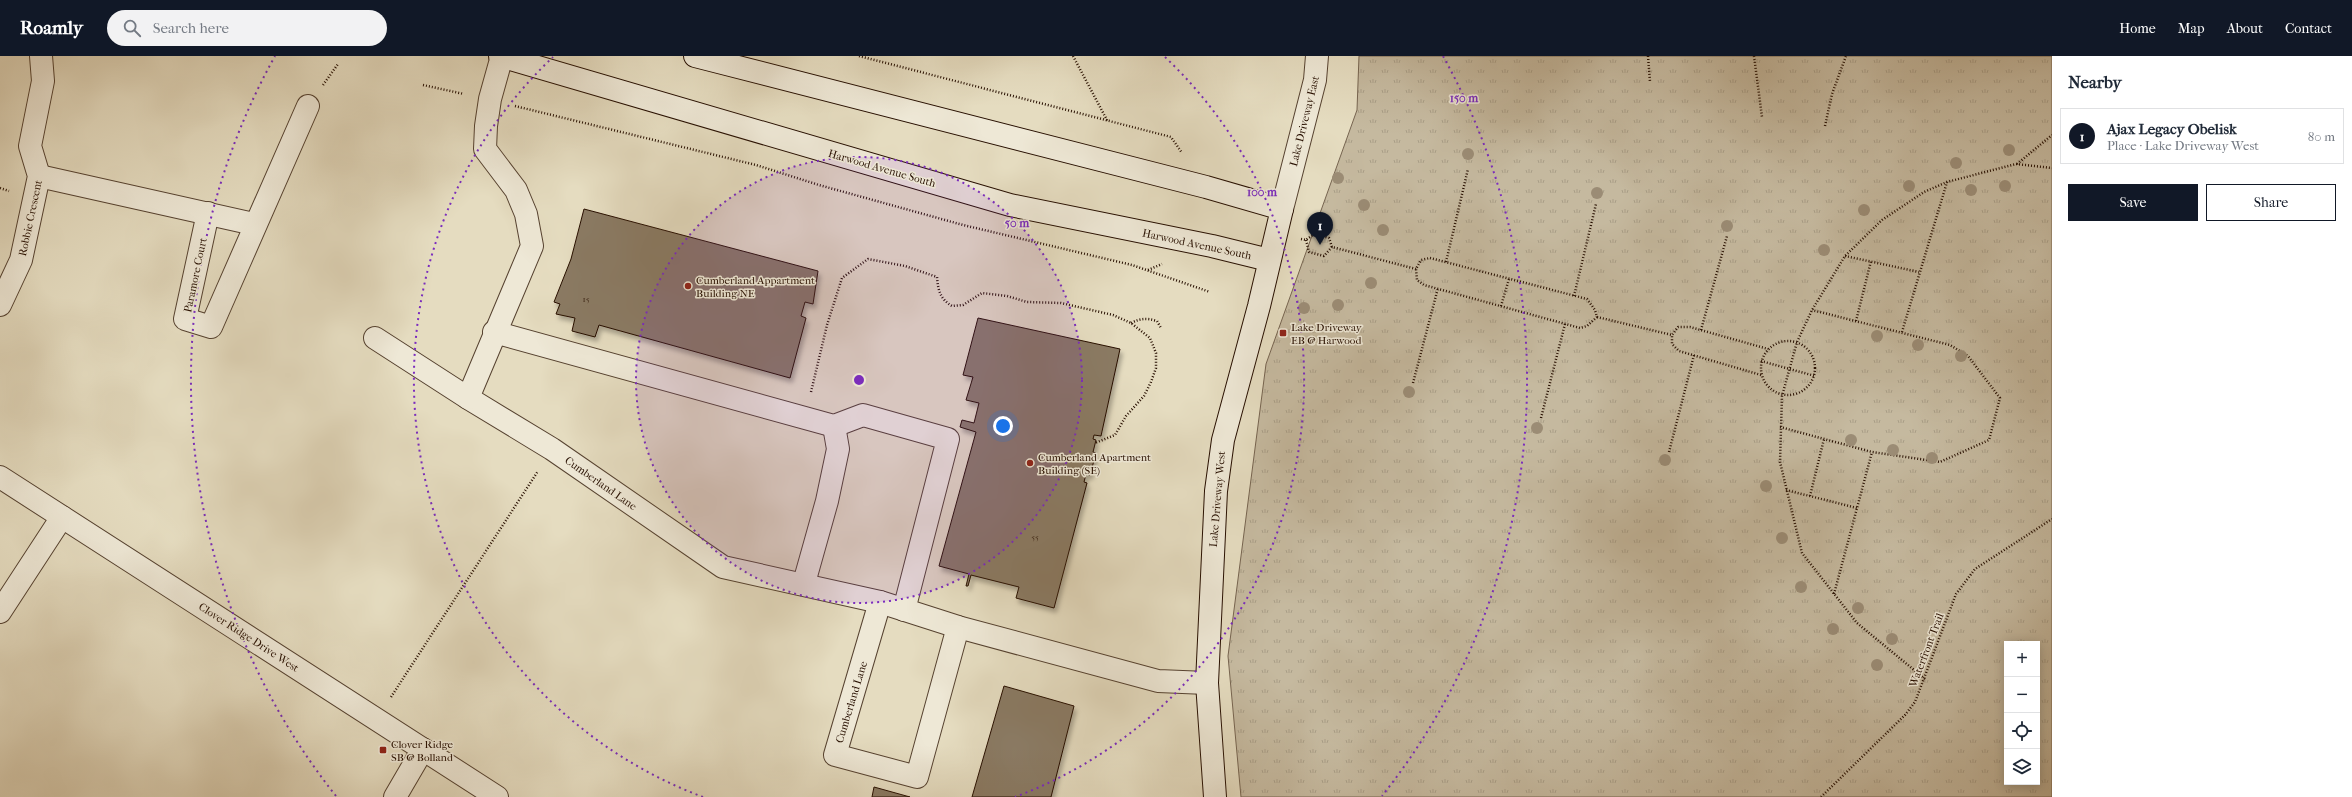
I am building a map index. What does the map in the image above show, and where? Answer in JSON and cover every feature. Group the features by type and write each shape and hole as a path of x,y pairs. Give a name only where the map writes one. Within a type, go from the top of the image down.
{"street":[{"name":"Robbie Crescent","path":"0,306 21,260 39,176 30,146 43,81 41,56"},
{"path":"468,398 479,375 494,332 532,246 526,214 516,190 485,149 490,100 501,56"},
{"name":"Harwood Avenue South","path":"501,56 1010,205 1212,246 1269,260"},
{"path":"695,56 1206,187 1282,209"},
{"name":"Lake Driveway East","path":"1282,209 1316,80 1317,56"},
{"name":"Paramore Court","path":"208,213 185,319 211,327 254,224 308,106"},
{"path":"39,176 254,224"},
{"name":"Lake Driveway West","path":"1215,797 1206,683 1216,491 1223,440 1259,306 1282,209"},
{"path":"494,332 834,426 863,415 948,439 904,610"},
{"name":"Cumberland Lane","path":"375,338 468,398 552,449 722,567 804,583 880,602 958,627 1158,681 1206,683"},
{"path":"804,583 828,501 838,449 834,426"},
{"name":"Clover Ridge Drive West","path":"0,477 497,797"},
{"path":"0,612 62,517"},
{"name":"Cumberland Lane","path":"880,602 835,755 917,777 958,627"},
{"path":"395,797 423,749"}],"path":[{"path":"859,56 1108,122 1171,137"},
{"path":"1074,56 1108,122"},
{"path":"1648,56 1650,82"},
{"path":"1754,56 1762,117"},
{"path":"1825,126 1832,94 1846,56"},
{"path":"423,85 756,165 819,185 963,224 1132,265 1210,292"},
{"path":"2016,164 2052,135"},
{"path":"1925,679 1857,623 1802,553 1780,462 1782,396 1797,342 1812,310 1845,256 1882,220 1924,192 1947,182 2016,164 2052,168"},
{"path":"1446,262 1468,168"},
{"path":"1902,332 1947,182"},
{"path":"1574,296 1596,204"},
{"path":"1277,232 1306,240"},
{"path":"1306,240 1314,234 1329,238 1332,247"},
{"path":"1701,330 1727,236"},
{"path":"1306,240 1309,252 1324,256 1332,247"},
{"path":"1332,247 1416,269"},
{"path":"1845,256 1919,272"},
{"path":"1430,258 1587,299 1595,310 1597,317 1587,326 1580,328 1424,285 1417,280 1416,269 1421,260 1430,258"},
{"path":"805,418 827,325 842,278 868,259 904,266 937,277 938,290 942,299 952,306 963,305 982,293 1007,296 1027,302 1061,303 1113,315 1131,323 1150,338 1156,353 1156,368 1144,396 1126,416 1115,435 1096,443"},
{"path":"1856,321 1871,261"},
{"path":"1501,306 1509,279"},
{"path":"1413,383 1438,288"},
{"path":"1780,427 1872,452 1940,462 1990,440 2000,398 1968,356 1950,345 1812,310"},
{"path":"1597,317 1672,335"},
{"path":"1131,323 1140,318 1150,319 1158,321 1161,328"},
{"path":"1541,418 1565,324"},
{"path":"1761,375 1680,351 1672,344 1672,335 1678,327 1701,330 1768,349"},
{"path":"1781,342 1797,342 1807,348 1815,360 1815,376 1809,387 1797,395 1782,396 1769,388 1761,375 1761,361 1768,349 1781,342"},
{"path":"1669,452 1694,355"},
{"path":"1761,361 1815,376"},
{"path":"1810,496 1824,439"},
{"path":"377,719 552,449"},
{"path":"1834,594 1872,452"},
{"path":"1786,490 1857,508"},
{"name":"Waterfront Trail","path":"1821,797 1905,715 1915,702 1956,594 1965,580 1975,569 2052,519"}],"green space":[{"path":"1359,56 2052,56 2052,797 1241,797 1228,656 1266,364 1357,110"}],"building":[{"name":"Cumberland Appartment Building NE","path":"584,209 818,271 813,304 805,302 801,316 806,318 790,378 599,325 595,337 572,331 575,318 556,314 560,304 554,302 571,259"},
{"name":"Cumberland Apartment Building (SE)","path":"978,318 1120,349 1101,436 1094,435 1093,439 1096,440 1093,452 1096,453 1090,475 1086,474 1084,482 1087,483 1054,608 1016,598 1019,587 971,575 968,586 966,586 969,574 939,566 976,432 960,427 962,420 974,423 979,403 966,400 973,377 963,375"},
{"path":"1004,686 1074,706 1051,797 972,797"},
{"path":"874,787 910,797 872,797"}],"place":[{"name":"Ajax Legacy Obelisk","path":"1320,245"},
{"name":"Cumberland Appartment Building NE","path":"688,286"},
{"name":"Lake Driveway EB @ Harwood","path":"1283,333"},
{"name":"Cumberland Apartment Building (SE)","path":"1030,463"},
{"name":"Clover Ridge SB @ Bolland","path":"383,750"}]}
